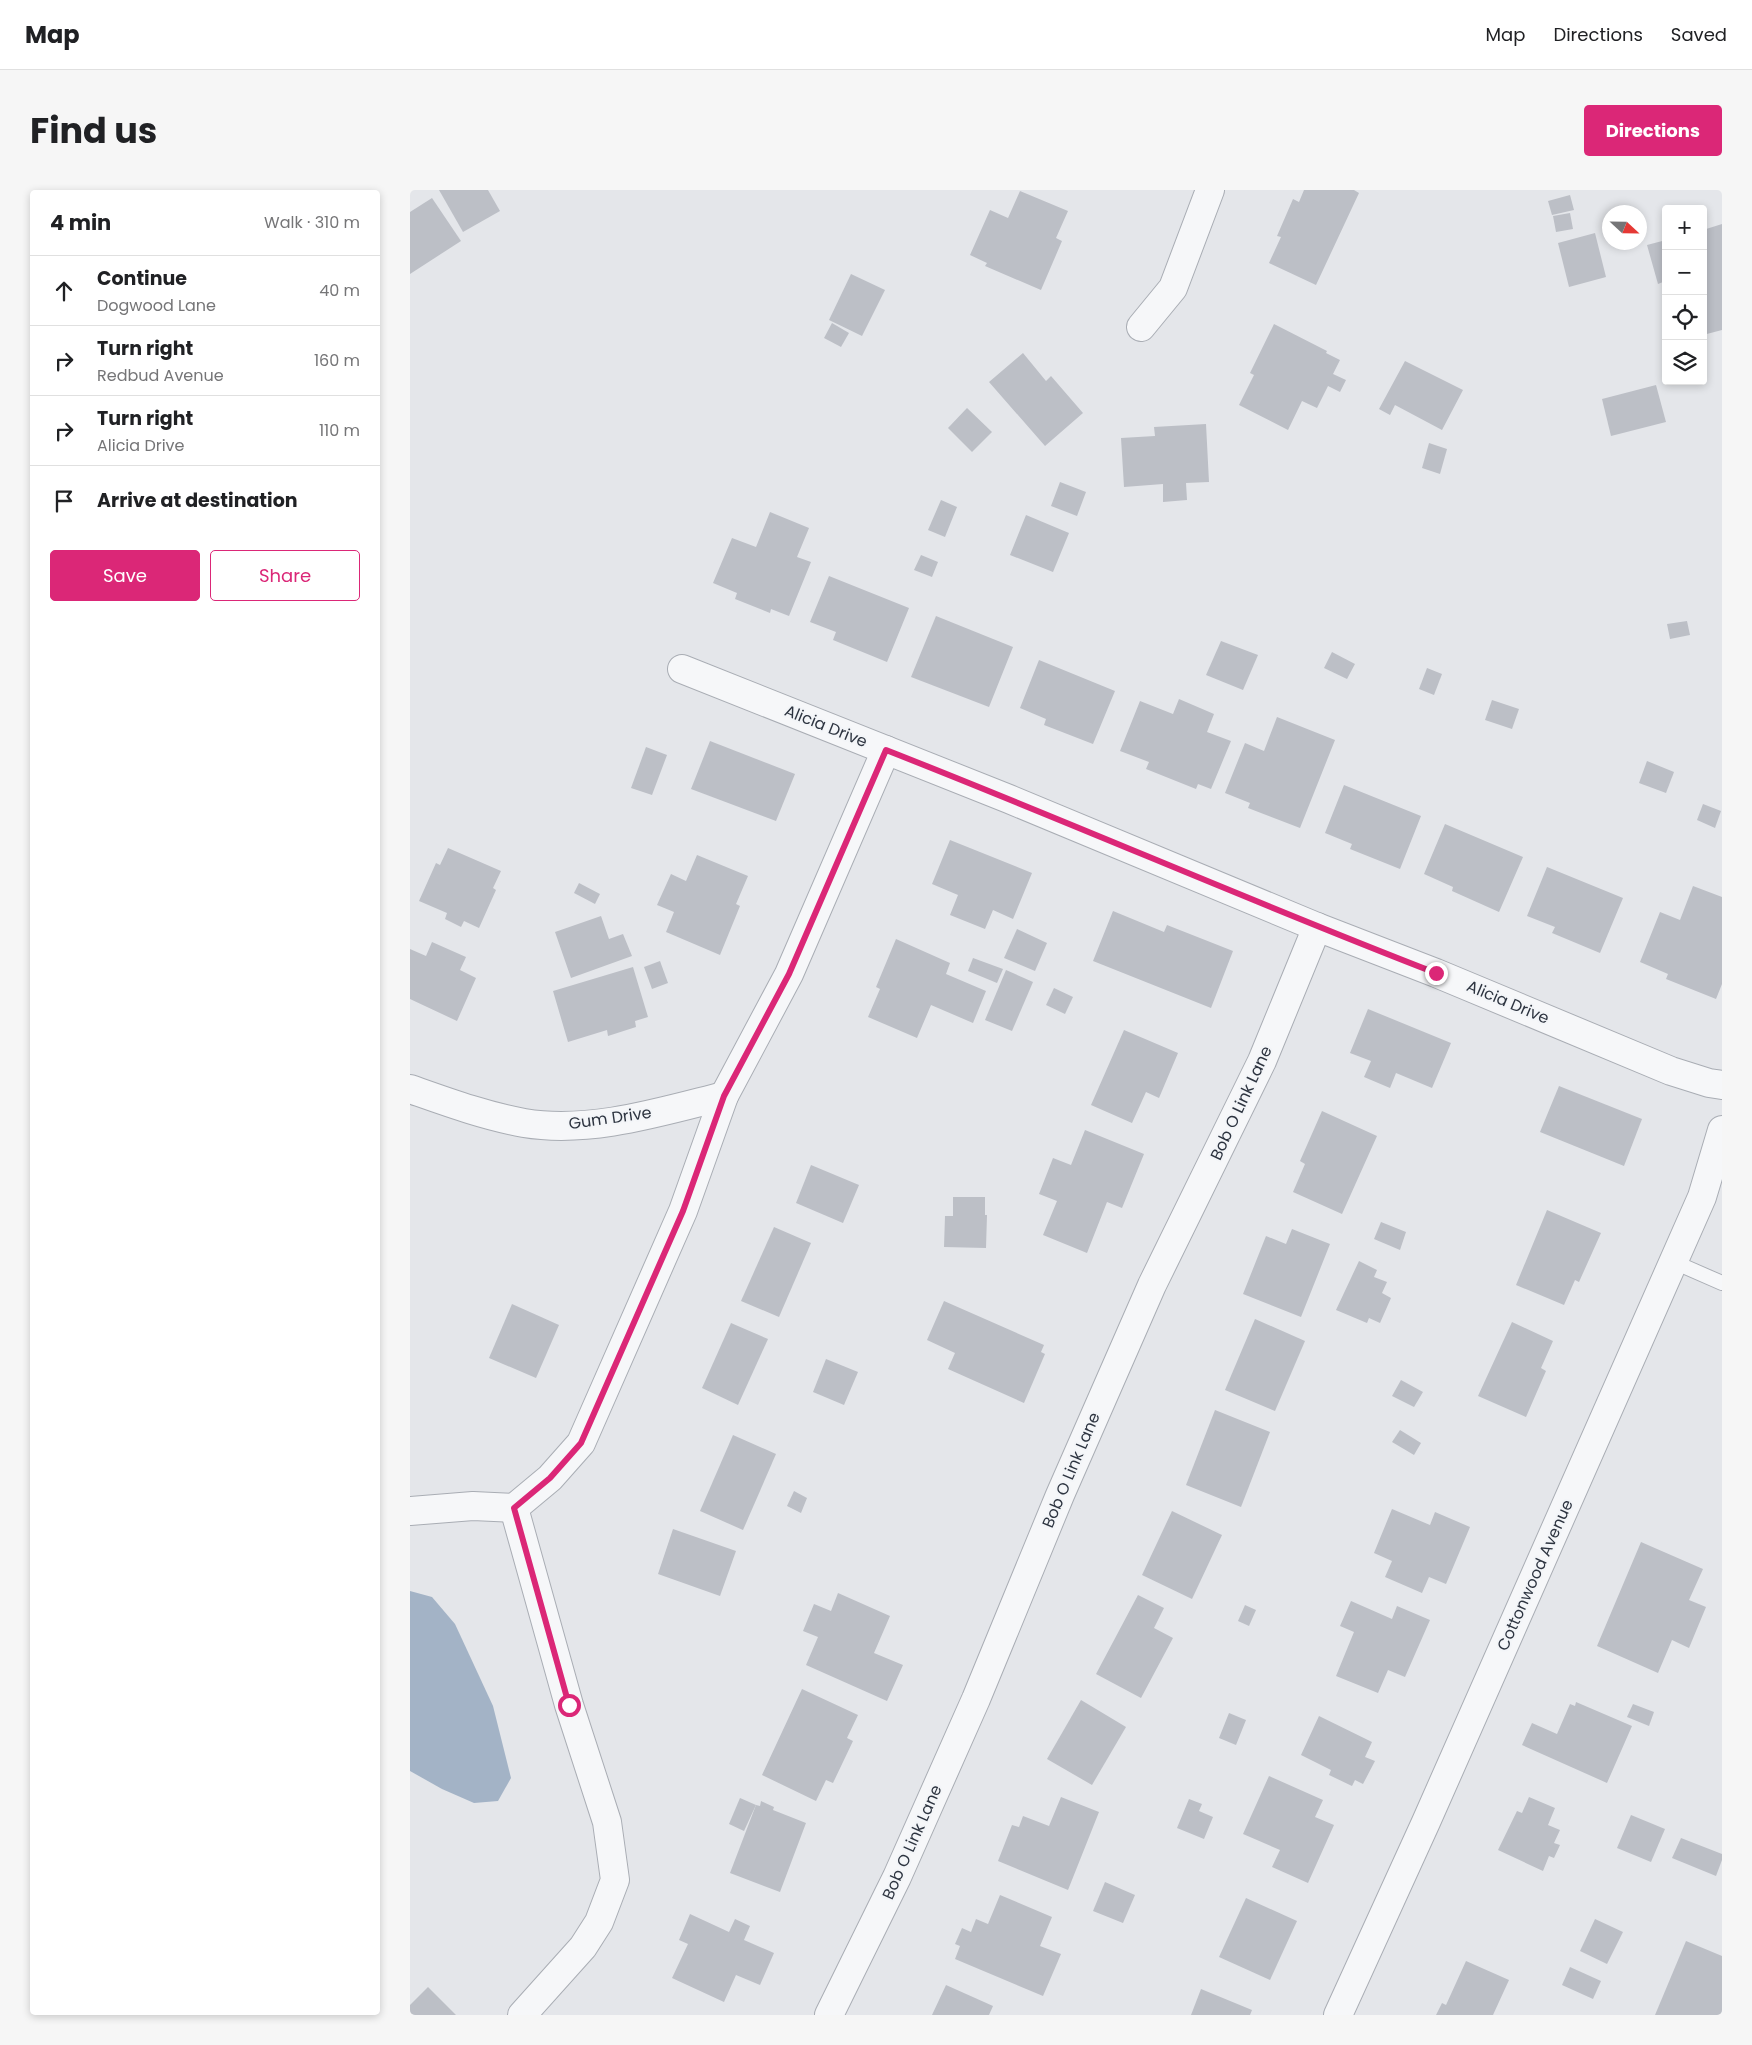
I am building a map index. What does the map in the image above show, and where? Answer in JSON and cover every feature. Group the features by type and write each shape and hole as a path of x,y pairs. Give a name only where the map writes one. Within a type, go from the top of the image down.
{"street":[{"path":"1141,326 1173,288 1210,190"},
{"name":"Alicia Drive","path":"682,669 1009,799 1671,1071 1709,1083 1722,1084"},
{"path":"410,1511 473,1506 514,1508 550,1478 581,1443 683,1211 724,1096 789,974 886,750"},
{"name":"Bob O Link Lane","path":"829,2015 901,1868 976,1699 1060,1495 1152,1285 1262,1061 1317,927"},
{"name":"Gum Drive","path":"410,1089 479,1112 525,1123 577,1126 652,1114 724,1096"},
{"name":"Cottonwood Avenue","path":"1338,2015 1426,1822 1702,1196 1715,1178 1722,1130"},
{"path":"514,1508 569,1705 607,1822 615,1880 599,1922 583,1947 522,2015"}],"lane":[{"path":"1674,1262 1722,1283"}],"water":[{"path":"410,1591 432,1597 455,1624 493,1706 511,1778 498,1801 474,1803 442,1789 410,1771"}],"building":[{"path":"439,190 488,190 500,211 463,232"},
{"path":"1304,190 1354,190 1359,193 1316,285 1269,263 1281,237 1277,236 1293,199 1299,202"},
{"path":"1020,191 1068,211 1056,238 1062,241 1041,290 985,266 987,263 970,255 990,210 1008,218"},
{"path":"1570,195 1574,210 1552,215 1548,201"},
{"path":"432,198 461,241 410,274 410,212"},
{"path":"1570,213 1573,229 1556,232 1553,216"},
{"path":"1722,224 1722,330 1707,334 1707,250 1707,229"},
{"path":"1595,233 1606,277 1569,287 1558,243"},
{"path":"1662,241 1662,282 1658,284 1647,245"},
{"path":"851,274 885,290 862,336 829,320"},
{"path":"832,323 849,333 841,347 824,338"},
{"path":"1274,324 1327,351 1326,353 1340,360 1333,374 1346,380 1340,392 1328,386 1317,408 1302,401 1288,430 1239,405 1254,375 1250,373"},
{"path":"1023,353 1046,381 1051,376 1083,413 1045,446 989,382"},
{"path":"1405,361 1463,390 1442,430 1395,405 1390,415 1379,409"},
{"path":"1656,385 1666,422 1611,436 1602,399"},
{"path":"967,408 992,432 972,452 948,428"},
{"path":"1206,424 1209,482 1186,483 1187,500 1163,502 1163,484 1124,487 1121,438 1155,436 1154,427"},
{"path":"1429,443 1447,449 1440,474 1422,468"},
{"path":"1060,482 1086,492 1077,516 1051,506"},
{"path":"941,500 957,507 945,537 928,530"},
{"path":"770,512 809,528 797,557 811,562 789,616 771,609 770,613 735,599 737,593 713,583 732,538 756,547"},
{"path":"1026,515 1069,533 1053,572 1010,555"},
{"path":"921,555 938,562 932,577 914,570"},
{"path":"829,576 909,608 887,662 833,640 836,632 810,622"},
{"path":"936,616 1013,647 989,707 911,677"},
{"path":"1687,621 1690,635 1670,639 1667,624"},
{"path":"1221,641 1258,655 1243,690 1206,675"},
{"path":"1332,652 1355,664 1347,679 1324,668"},
{"path":"1039,660 1115,691 1093,744 1044,725 1046,719 1020,708"},
{"path":"1427,668 1442,674 1434,695 1419,689"},
{"path":"1179,699 1214,714 1207,732 1231,741 1211,789 1198,784 1196,789 1146,769 1149,762 1120,751 1140,701 1173,714"},
{"path":"1492,700 1519,709 1512,729 1485,720"},
{"path":"1277,717 1335,740 1300,828 1248,808 1250,803 1225,793 1245,743 1264,751"},
{"path":"710,741 795,774 776,821 691,789"},
{"path":"646,747 667,755 652,795 631,788"},
{"path":"1647,761 1674,772 1666,793 1639,783"},
{"path":"1344,785 1421,816 1400,869 1350,849 1352,844 1325,833"},
{"path":"1703,804 1721,811 1715,828 1697,820"},
{"path":"1445,824 1523,857 1499,912 1452,891 1453,887 1424,874"},
{"path":"950,840 1032,873 1013,919 993,910 985,929 950,915 958,895 932,884"},
{"path":"448,848 501,871 493,888 496,890 479,928 464,921 461,927 445,919 447,913 419,901 436,863 440,865"},
{"path":"697,855 748,876 736,904 740,906 720,955 666,932 674,912 657,905 671,874 686,881"},
{"path":"1547,867 1623,898 1600,953 1552,933 1555,927 1527,916"},
{"path":"579,883 600,894 595,904 574,893"},
{"path":"1693,886 1722,897 1722,984 1716,999 1666,979 1668,974 1640,962 1660,912 1680,920"},
{"path":"1113,911 1164,932 1167,925 1233,951 1211,1008 1093,961"},
{"path":"601,916 609,939 623,934 632,956 571,978 555,932"},
{"path":"1017,929 1047,943 1035,971 1004,958"},
{"path":"896,939 950,963 946,974 986,991 973,1023 931,1005 917,1038 868,1017 880,989 876,987"},
{"path":"432,942 466,957 460,970 476,978 457,1021 410,999 410,949 426,956"},
{"path":"973,958 1003,969 997,983 968,971"},
{"path":"660,961 668,983 652,989 644,967"},
{"path":"633,967 648,1017 635,1021 636,1027 608,1036 607,1030 568,1042 553,991"},
{"path":"1006,970 1033,982 1012,1031 985,1020"},
{"path":"1054,988 1073,997 1065,1014 1046,1005"},
{"path":"1368,1009 1451,1043 1432,1088 1396,1073 1390,1088 1364,1077 1371,1061 1350,1053"},
{"path":"1124,1030 1178,1053 1159,1098 1146,1092 1132,1123 1091,1105"},
{"path":"1559,1086 1642,1119 1624,1166 1540,1132"},
{"path":"1322,1111 1377,1136 1342,1214 1293,1192 1305,1164 1300,1161"},
{"path":"1085,1130 1144,1154 1122,1208 1107,1202 1087,1253 1043,1235 1057,1201 1039,1194 1053,1158 1071,1165"},
{"path":"811,1165 859,1185 843,1223 796,1203"},
{"path":"953,1197 985,1197 985,1215 987,1215 986,1248 944,1247 945,1216 953,1216"},
{"path":"1547,1210 1601,1233 1579,1282 1575,1280 1564,1305 1516,1285"},
{"path":"1381,1222 1406,1232 1400,1250 1374,1239"},
{"path":"774,1227 811,1243 779,1317 741,1301"},
{"path":"1292,1229 1330,1244 1301,1317 1243,1294 1266,1236 1286,1244"},
{"path":"1359,1261 1377,1270 1374,1277 1387,1282 1382,1293 1391,1298 1380,1323 1369,1318 1367,1323 1336,1310"},
{"path":"944,1301 1044,1345 1041,1352 1045,1354 1024,1403 948,1369 955,1353 927,1340"},
{"path":"512,1304 559,1325 536,1378 489,1358"},
{"path":"1255,1319 1305,1341 1275,1411 1225,1390"},
{"path":"1512,1322 1553,1341 1541,1368 1546,1371 1526,1417 1478,1396"},
{"path":"731,1323 768,1339 738,1405 702,1388"},
{"path":"826,1359 858,1372 844,1405 813,1392"},
{"path":"1401,1380 1423,1392 1414,1407 1392,1396"},
{"path":"1215,1410 1270,1432 1241,1507 1186,1485"},
{"path":"1400,1430 1421,1443 1414,1455 1392,1442"},
{"path":"733,1435 776,1454 743,1530 700,1511"},
{"path":"794,1491 807,1498 801,1513 787,1506"},
{"path":"1392,1509 1430,1525 1435,1512 1470,1527 1446,1584 1429,1577 1422,1593 1385,1577 1392,1561 1374,1553"},
{"path":"1172,1511 1222,1535 1192,1599 1142,1575"},
{"path":"673,1529 736,1551 720,1596 658,1574"},
{"path":"1641,1542 1703,1569 1689,1600 1706,1607 1689,1648 1672,1640 1658,1673 1597,1646"},
{"path":"838,1593 890,1616 874,1653 903,1665 887,1701 806,1665 818,1637 803,1631 814,1604 831,1611"},
{"path":"1138,1595 1164,1608 1154,1628 1173,1638 1141,1698 1096,1674"},
{"path":"1351,1601 1392,1619 1397,1606 1430,1620 1405,1677 1388,1670 1378,1693 1336,1676 1354,1632 1340,1626"},
{"path":"1245,1605 1256,1610 1249,1626 1238,1621"},
{"path":"802,1689 858,1715 847,1738 853,1741 833,1783 826,1780 816,1801 762,1775"},
{"path":"1081,1700 1126,1727 1092,1785 1047,1759"},
{"path":"1576,1702 1632,1726 1607,1783 1522,1745 1532,1723 1557,1734 1570,1704 1575,1706"},
{"path":"1633,1704 1654,1712 1649,1726 1627,1717"},
{"path":"1229,1713 1246,1720 1236,1745 1219,1738"},
{"path":"1319,1716 1372,1742 1365,1757 1375,1761 1363,1784 1355,1780 1352,1786 1329,1775 1331,1770 1301,1755"},
{"path":"1269,1776 1323,1800 1315,1817 1334,1825 1308,1883 1272,1867 1280,1850 1243,1834"},
{"path":"1061,1797 1099,1812 1068,1890 998,1861 1012,1825 1019,1827 1023,1816 1049,1826"},
{"path":"1529,1797 1555,1808 1548,1825 1560,1830 1554,1843 1560,1845 1554,1858 1549,1856 1543,1871 1498,1850 1517,1811 1522,1813"},
{"path":"740,1798 756,1805 744,1831 729,1824"},
{"path":"1189,1799 1202,1804 1199,1811 1213,1817 1204,1839 1177,1828"},
{"path":"761,1801 774,1807 773,1810 806,1823 780,1892 730,1873 756,1805 760,1806"},
{"path":"1631,1815 1665,1829 1651,1862 1617,1848"},
{"path":"1681,1838 1722,1854 1722,1860 1716,1876 1672,1858"},
{"path":"1105,1882 1135,1895 1123,1923 1093,1911"},
{"path":"1000,1895 1052,1917 1040,1946 1061,1954 1043,1996 955,1959 960,1946 955,1944 962,1928 971,1932 976,1919 988,1924"},
{"path":"1246,1898 1297,1921 1270,1980 1219,1957"},
{"path":"690,1914 729,1932 735,1919 750,1926 744,1940 774,1953 760,1985 736,1975 724,2002 672,1978 688,1944 679,1940"},
{"path":"1595,1919 1623,1932 1607,1964 1580,1951"},
{"path":"1686,1941 1722,1956 1722,2015 1655,2015"},
{"path":"1466,1961 1509,1980 1493,2015 1436,2015 1442,2003 1446,2005"},
{"path":"1570,1967 1601,1981 1593,1999 1562,1985"},
{"path":"946,1985 993,2006 989,2015 932,2015"},
{"path":"428,1987 456,2015 410,2015 410,2005"},
{"path":"1201,1989 1252,2010 1250,2015 1191,2015"}],"route":[{"path":"569,1705 514,1508 550,1478 581,1443 683,1211 724,1096 789,974 886,750 1317,927 1436,973"}]}
